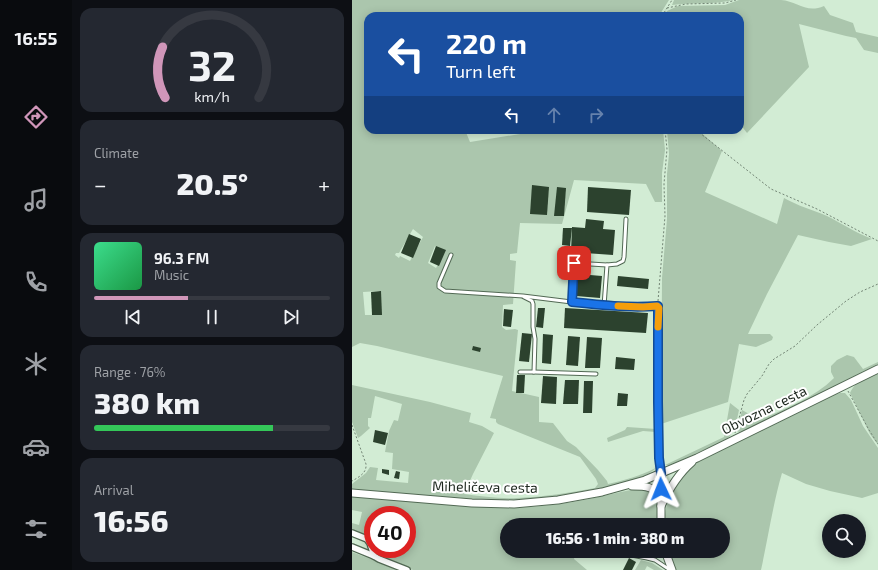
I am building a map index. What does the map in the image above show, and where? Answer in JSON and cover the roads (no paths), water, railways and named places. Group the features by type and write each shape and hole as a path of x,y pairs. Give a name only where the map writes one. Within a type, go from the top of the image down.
{"street":[{"path":"658,306 658,402 661,518"},
{"name":"Obvozna cesta","path":"661,473 696,458 878,369"},
{"path":"661,503 678,476 696,458"},
{"name":"Miheličeva cesta","path":"352,492 472,503 514,504 583,496 624,486 661,473"},
{"path":"624,486 647,487 654,490 658,494 661,503"},
{"path":"352,533 364,538"},
{"path":"352,547 364,552"},
{"path":"377,558 405,570"},
{"path":"667,558 671,570"}],"lane":[{"path":"572,302 574,263 607,265 618,264 623,261 626,219"},
{"path":"451,255 439,283 439,286 445,291 523,296 604,306 658,306"},
{"path":"604,306 607,265"},
{"path":"523,296 532,301 533,304 533,327 535,339 534,372"},
{"path":"520,372 596,374"},
{"path":"647,558 655,560 671,570"}]}
